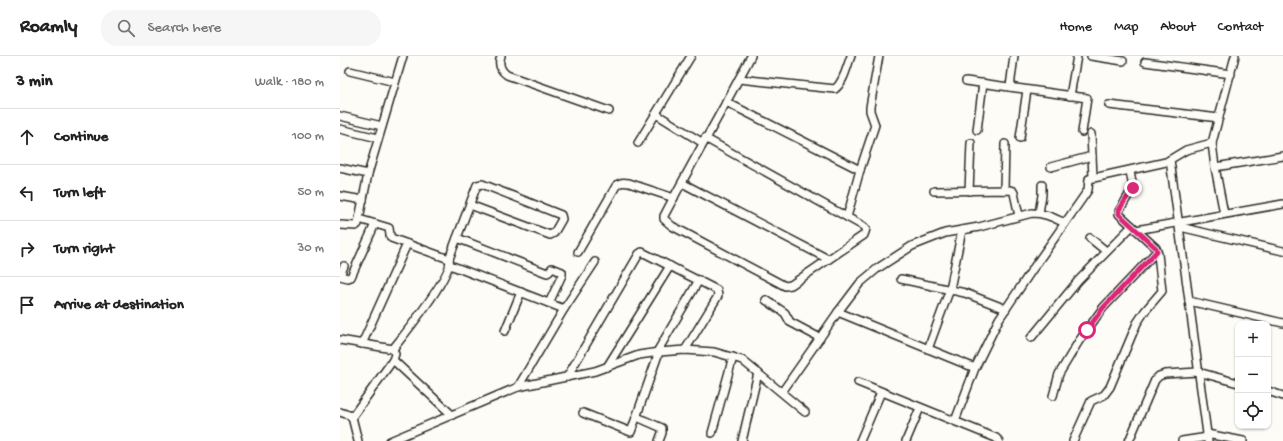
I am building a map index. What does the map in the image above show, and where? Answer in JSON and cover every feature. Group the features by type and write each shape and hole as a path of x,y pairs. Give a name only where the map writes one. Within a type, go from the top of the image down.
{"street":[{"path":"340,225 356,226 358,224 368,174 403,56"},
{"path":"501,56 499,61 500,67 507,75 609,111"},
{"path":"638,143 691,56"},
{"path":"656,114 704,141 863,226 866,231 864,235 791,285 785,286 672,226 666,222 664,216 704,141 751,56"},
{"path":"739,79 835,89 842,79 851,56"},
{"path":"847,217 860,170 875,125 870,112 870,107 879,56"},
{"path":"1010,87 1014,56"},
{"path":"1070,96 1077,56"},
{"path":"1091,56 1123,61"},
{"path":"1224,214 1212,143 1235,56"},
{"path":"1145,62 1230,74"},
{"path":"350,71 395,82"},
{"path":"966,81 1087,98 1082,132"},
{"path":"977,130 983,83"},
{"path":"1020,138 1027,90"},
{"path":"726,102 860,170"},
{"path":"1109,105 1219,118"},
{"path":"340,116 382,126"},
{"path":"340,129 378,138"},
{"path":"1091,134 1093,177"},
{"path":"969,191 971,143"},
{"path":"955,421 987,341 1006,309 1088,190 1089,179 1130,171 1170,160 1182,152 1212,143"},
{"path":"1004,190 1005,144"},
{"path":"1051,167 1092,156"},
{"path":"1215,167 1283,156"},
{"path":"1170,160 1208,437"},
{"path":"340,168 368,174"},
{"path":"1073,441 1091,401 1104,395 1110,387 1137,323 1162,291 1156,248 1118,212 1133,188 1130,171"},
{"path":"578,252 619,183 629,183 674,198"},
{"path":"682,183 828,259"},
{"path":"393,349 437,290 450,262 457,238 477,185 482,184 561,215 562,219 554,233 550,235 470,205"},
{"path":"1039,212 1042,185"},
{"path":"934,191 1013,191 1019,216"},
{"path":"340,196 363,200"},
{"path":"1031,338 1106,251 1134,228 1180,225 1224,214 1283,204"},
{"path":"782,392 838,312 860,284 878,268 912,246 953,231 979,227 1032,212 1039,212 1048,215 1065,223"},
{"path":"359,219 389,228 390,237 564,309"},
{"path":"344,266 340,276 348,278 350,277 375,224"},
{"path":"1180,225 1283,251"},
{"path":"928,349 950,290 962,230"},
{"path":"457,238 547,273 552,268 562,272 549,303"},
{"path":"1090,238 1106,251"},
{"path":"362,344 407,244"},
{"path":"1053,396 1059,374 1079,341 1103,308 1157,251"},
{"path":"566,377 639,254 642,252 717,290 718,296 685,350"},
{"path":"518,387 564,309 595,262"},
{"path":"607,367 670,266"},
{"path":"901,279 965,293 1006,309"},
{"path":"582,413 631,432 658,352 699,280"},
{"path":"505,331 521,292"},
{"path":"766,300 785,313 790,322 820,338"},
{"path":"1189,301 1283,323"},
{"path":"838,312 975,368"},
{"path":"340,340 393,349"},
{"path":"352,417 393,360 396,354 393,349"},
{"path":"390,441 518,387 607,367 639,355 685,350 714,352 742,360 805,412"},
{"path":"712,433 733,357"},
{"path":"393,360 452,415"},
{"path":"1130,441 1155,380 1159,376 1165,374 1198,372 1235,382"},
{"path":"742,441 758,373"},
{"path":"858,382 996,438 999,441"},
{"path":"860,441 882,392"},
{"path":"1271,393 1283,396"},
{"path":"906,441 920,408"},
{"path":"340,412 352,417 358,441"},
{"path":"637,417 662,428 659,441"},
{"path":"1182,441 1208,437 1243,441"}],"route":[{"path":"1087,330 1103,308 1157,251 1156,248 1119,214 1119,210 1133,188"}]}
